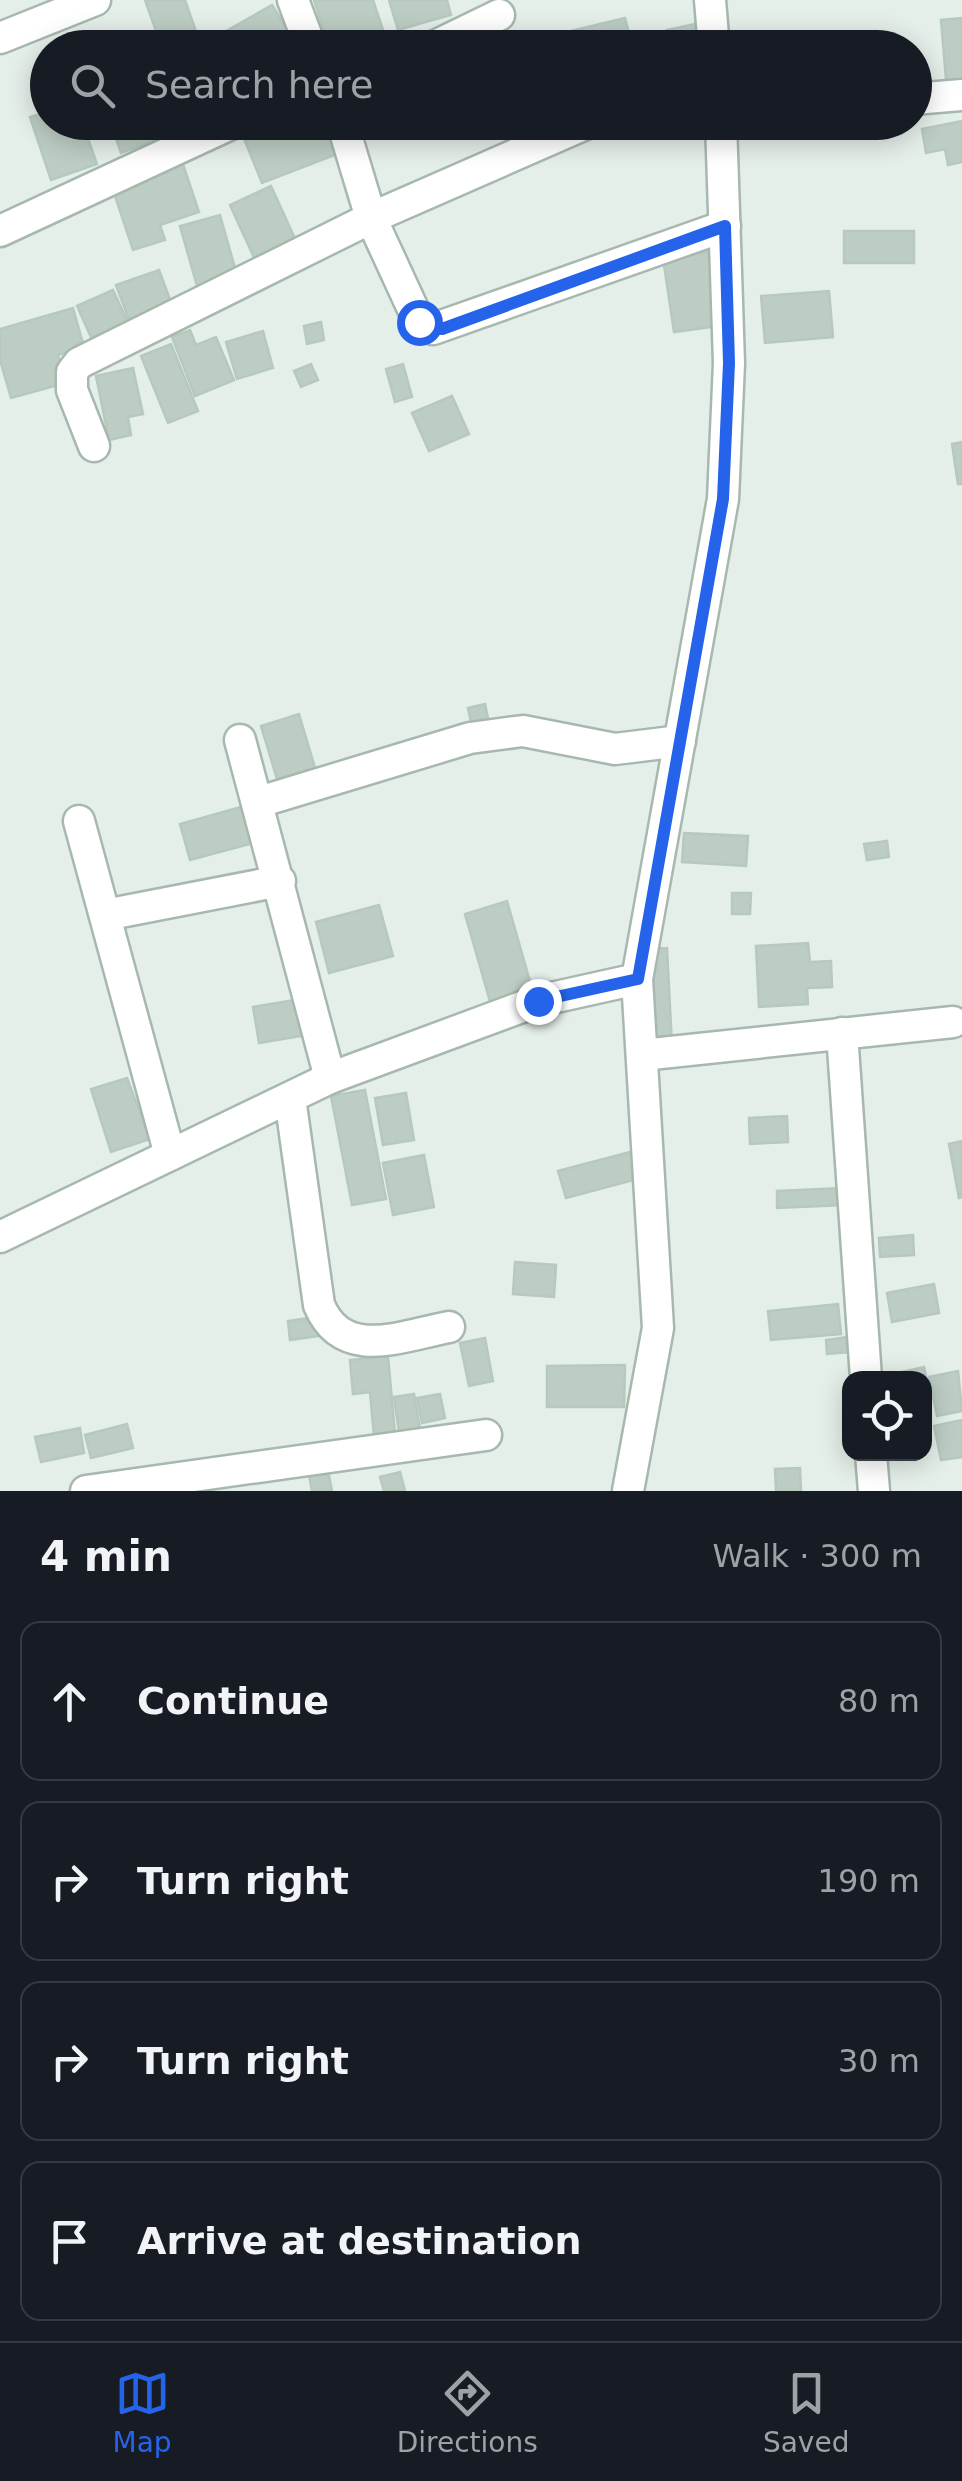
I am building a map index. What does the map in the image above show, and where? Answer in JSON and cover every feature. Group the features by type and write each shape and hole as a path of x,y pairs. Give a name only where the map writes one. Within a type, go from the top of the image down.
{"street":[{"path":"0,38 96,0"},
{"path":"293,0 304,30"},
{"path":"710,0 712,30"},
{"path":"468,30 499,15"},
{"path":"932,98 962,96"},
{"path":"0,230 196,140"},
{"path":"347,140 371,218 419,322 433,330 725,226"},
{"path":"94,446 72,390 72,372 79,363 371,218 549,140"},
{"path":"628,1491 658,1328 638,979 723,499 729,363 721,140"},
{"path":"260,802 470,738 523,730 615,749 680,741"},
{"path":"240,740 260,802 330,1078"},
{"path":"80,821 170,1155"},
{"path":"105,915 280,880"},
{"path":"0,1237 330,1078 538,1001 638,979"},
{"path":"642,1055 952,1022"},
{"path":"842,1033 866,1371"},
{"path":"290,1098 319,1304 332,1330 347,1339 369,1341 449,1327"},
{"path":"86,1491 486,1434"},
{"path":"872,1461 874,1491"}],"building":[{"path":"145,0 185,0 196,30 156,30"},
{"path":"314,0 373,0 383,30 324,30"},
{"path":"389,0 447,0 451,15 398,30"},
{"path":"272,5 287,30 228,30"},
{"path":"625,18 628,30 575,30"},
{"path":"962,18 962,79 946,80 941,20"},
{"path":"705,22 707,30 667,30"},
{"path":"962,121 962,162 948,165 945,149 926,153 924,140 932,140 932,127"},
{"path":"38,140 88,140 97,164 51,180"},
{"path":"116,140 157,140 121,153"},
{"path":"245,140 341,140 345,151 262,183"},
{"path":"183,164 199,212 160,225 165,240 133,250 112,187"},
{"path":"271,186 297,243 256,262 230,205"},
{"path":"220,215 237,275 197,286 180,226"},
{"path":"844,231 914,231 914,263 844,263"},
{"path":"708,252 719,326 674,332 663,258"},
{"path":"159,270 175,313 132,328 116,285"},
{"path":"113,290 130,327 94,344 77,306"},
{"path":"829,291 833,337 765,343 761,296"},
{"path":"73,308 84,347 58,355 65,383 11,398 0,360 0,329"},
{"path":"321,322 324,340 307,344 304,326"},
{"path":"190,330 196,345 216,337 234,380 195,396 172,337"},
{"path":"263,331 273,368 237,379 226,342"},
{"path":"171,344 198,411 168,423 141,356"},
{"path":"311,364 318,380 301,387 294,371"},
{"path":"403,364 412,397 395,402 386,369"},
{"path":"133,368 143,414 128,417 131,435 109,440 96,376"},
{"path":"452,396 469,434 429,451 412,413"},
{"path":"962,442 962,484 958,484 952,444"},
{"path":"485,704 489,723 472,727 468,708"},
{"path":"299,714 315,768 277,779 261,726"},
{"path":"244,806 253,843 190,860 180,824"},
{"path":"684,833 748,836 746,866 682,862"},
{"path":"887,841 889,857 867,860 864,844"},
{"path":"732,893 751,893 750,914 732,914"},
{"path":"507,901 533,992 491,1005 465,914"},
{"path":"379,905 393,956 329,973 316,922"},
{"path":"808,943 810,962 831,961 832,987 807,988 808,1004 759,1007 756,946"},
{"path":"667,948 672,1046 654,1047 648,949"},
{"path":"301,999 307,1035 259,1043 253,1007"},
{"path":"127,1078 150,1139 111,1152 91,1089"},
{"path":"365,1090 386,1199 352,1205 331,1096"},
{"path":"406,1093 414,1140 383,1145 375,1098"},
{"path":"787,1116 788,1142 750,1144 749,1118"},
{"path":"962,1141 962,1197 959,1198 949,1144"},
{"path":"630,1152 637,1179 566,1198 558,1171"},
{"path":"424,1155 434,1207 393,1215 383,1163"},
{"path":"843,1188 844,1205 777,1208 777,1191"},
{"path":"913,1235 914,1255 880,1257 879,1238"},
{"path":"515,1262 556,1265 554,1297 513,1294"},
{"path":"934,1284 939,1313 892,1322 887,1293"},
{"path":"838,1304 841,1334 771,1340 768,1311"},
{"path":"316,1317 319,1336 290,1340 288,1321"},
{"path":"848,1337 849,1352 827,1354 826,1340"},
{"path":"485,1338 493,1381 469,1386 460,1343"},
{"path":"388,1356 395,1434 374,1436 370,1392 353,1394 350,1360"},
{"path":"625,1365 624,1407 547,1407 547,1366"},
{"path":"958,1371 962,1411 937,1416 932,1376"},
{"path":"414,1394 420,1429 399,1432 394,1397"},
{"path":"440,1394 445,1418 422,1423 417,1398"},
{"path":"962,1420 962,1457 941,1460 934,1426"},
{"path":"127,1424 133,1448 91,1458 85,1435"},
{"path":"80,1428 84,1453 41,1462 35,1437"},
{"path":"327,1466 332,1491 312,1491 308,1470"},
{"path":"800,1468 801,1491 776,1491 775,1469"},
{"path":"400,1472 405,1491 384,1491 380,1477"}],"route":[{"path":"419,322 433,330 442,329 725,226 729,363 723,499 638,979 538,1001"}]}
